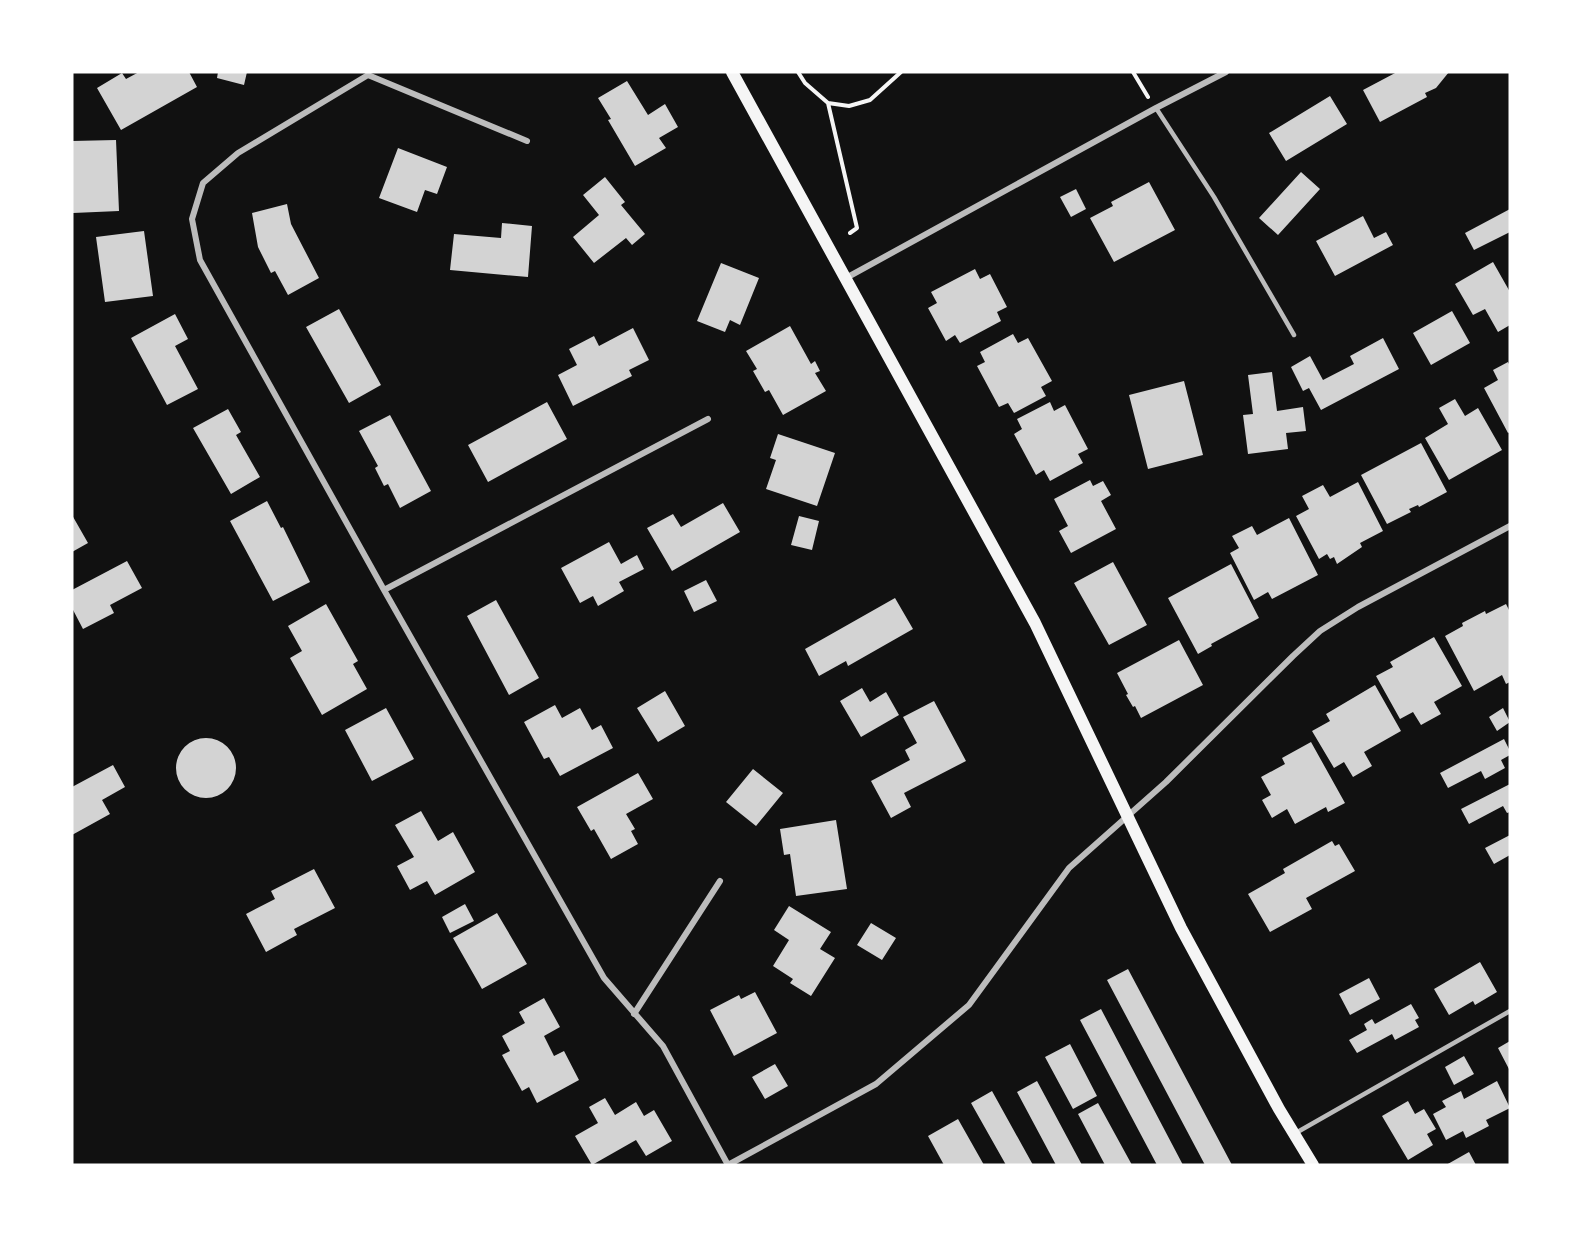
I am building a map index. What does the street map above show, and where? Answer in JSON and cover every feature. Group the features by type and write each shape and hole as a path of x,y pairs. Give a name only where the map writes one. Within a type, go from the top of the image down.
{"main road":[{"path":"732,72 1035,623 1186,938 1313,1165"}],"street":[{"path":"846,278 1226,72"},
{"path":"527,141 368,73 238,153 203,183 192,219 200,260 604,978 663,1047 728,1165 876,1084 969,1005 1069,868 1166,782 1320,631 1358,607 1510,526"},
{"path":"384,590 708,419"},
{"path":"634,1014 720,881"}],"lane":[{"path":"1156,108 1214,197 1294,335"},
{"path":"1294,1134 1510,1011"}],"path":[{"path":"798,72 805,83 828,103 849,106 870,100 901,72"},
{"path":"1133,72 1156,108"},
{"path":"828,103 857,228 849,233"}],"building":[{"path":"139,72 189,72 197,87 121,130 97,88 122,73 126,79"},
{"path":"218,72 247,72 244,85 217,78"},
{"path":"1397,72 1449,72 1436,88 1425,93 1427,97 1380,122 1363,90"},
{"path":"627,81 648,115 665,104 678,127 659,138 666,148 635,166 598,98"},
{"path":"1330,96 1347,124 1286,161 1269,133"},
{"path":"116,140 119,211 73,213 72,141"},
{"path":"398,148 447,167 437,194 425,190 417,212 379,198"},
{"path":"1301,172 1320,189 1278,235 1259,218"},
{"path":"605,177 625,202 621,205 645,234 632,245 626,238 594,263 573,237 599,215 583,195"},
{"path":"1149,182 1175,230 1114,262 1090,218 1113,206 1111,202"},
{"path":"1076,189 1086,209 1071,217 1060,197"},
{"path":"287,204 291,224 319,278 288,295 275,271 271,273 258,247 252,213"},
{"path":"1510,209 1510,232 1474,250 1465,233"},
{"path":"1363,216 1374,238 1386,232 1393,245 1335,276 1316,241"},
{"path":"502,223 532,226 528,277 450,270 454,234 501,238"},
{"path":"144,231 153,296 105,302 96,237"},
{"path":"1493,262 1510,292 1510,325 1498,332 1485,309 1473,315 1455,284"},
{"path":"721,263 759,278 740,325 730,320 725,332 697,321"},
{"path":"975,269 980,279 990,274 1007,307 997,312 1001,321 960,343 955,335 946,341 928,308 937,303 931,292"},
{"path":"339,309 381,385 349,403 306,327"},
{"path":"1452,311 1470,343 1431,365 1413,333"},
{"path":"175,314 188,339 175,346 198,389 167,405 131,338"},
{"path":"790,326 811,364 815,361 820,371 815,373 826,391 783,415 769,390 765,392 753,371 757,369 746,351"},
{"path":"633,328 649,360 629,370 632,376 573,406 558,375 577,365 569,349 594,336 599,346"},
{"path":"1013,334 1018,343 1028,338 1052,381 1041,387 1046,396 1014,413 1008,403 999,407 977,366 985,362 980,352"},
{"path":"1383,338 1399,369 1321,410 1309,388 1303,391 1291,367 1310,356 1323,380 1354,364 1350,356"},
{"path":"1508,362 1510,366 1510,432 1508,433 1484,388 1498,380 1493,370"},
{"path":"1272,372 1277,411 1303,407 1306,431 1286,433 1288,449 1248,454 1243,415 1253,414 1248,375"},
{"path":"1184,381 1203,455 1148,469 1129,395"},
{"path":"1455,399 1465,416 1478,408 1502,450 1449,480 1425,438 1448,424 1439,408"},
{"path":"547,402 567,439 488,482 468,445"},
{"path":"1050,402 1054,411 1065,405 1088,449 1078,454 1083,463 1050,481 1044,470 1036,475 1014,434 1022,429 1017,419"},
{"path":"228,409 241,432 236,435 260,477 231,494 193,428"},
{"path":"390,415 431,491 400,508 388,484 384,486 375,468 378,466 359,431"},
{"path":"778,434 835,453 817,506 766,489 776,460 770,458"},
{"path":"1421,443 1447,492 1419,507 1418,505 1409,509 1411,512 1387,524 1361,475"},
{"path":"1090,480 1093,486 1103,481 1111,495 1101,501 1116,529 1071,553 1059,531 1068,526 1054,499"},
{"path":"1358,482 1383,531 1360,543 1362,547 1337,564 1334,557 1330,559 1327,554 1319,559 1296,516 1309,509 1302,496 1323,485 1330,497"},
{"path":"267,501 281,528 283,527 310,582 273,601 230,521"},
{"path":"723,503 740,532 672,571 647,528 673,514 681,527"},
{"path":"72,515 88,543 72,552"},
{"path":"799,516 819,521 812,550 791,545"},
{"path":"1289,518 1318,575 1272,599 1268,592 1254,600 1230,553 1239,548 1232,536 1252,526 1257,535"},
{"path":"609,542 621,564 637,555 644,569 619,582 624,591 598,606 593,596 580,603 561,568"},
{"path":"127,561 142,588 110,605 114,613 83,629 72,608 72,590"},
{"path":"1113,562 1147,625 1109,645 1074,583"},
{"path":"1231,564 1259,618 1211,644 1212,646 1198,654 1168,598"},
{"path":"706,580 717,601 694,612 684,591"},
{"path":"895,598 913,629 848,666 846,661 819,676 805,649"},
{"path":"496,600 539,678 509,695 467,616"},
{"path":"326,604 358,661 353,664 367,689 322,715 290,658 302,651 288,626"},
{"path":"1506,604 1510,612 1510,682 1506,684 1502,675 1474,691 1445,636 1463,626 1462,623 1485,611 1486,614"},
{"path":"1434,637 1462,686 1434,702 1441,714 1421,725 1413,712 1400,719 1376,676 1393,667 1390,662"},
{"path":"1179,640 1203,685 1141,718 1126,695 1128,694 1117,673"},
{"path":"1375,685 1401,731 1364,752 1372,766 1353,777 1344,762 1334,768 1312,731 1330,721 1326,714"},
{"path":"862,688 870,702 886,692 899,715 861,737 840,701"},
{"path":"665,691 685,726 658,742 637,708"},
{"path":"934,701 966,761 904,793 911,807 891,818 871,781 910,760 905,750 917,743 903,717"},
{"path":"555,705 562,718 580,708 592,730 601,725 613,748 560,776 549,757 544,759 524,722"},
{"path":"386,708 414,759 372,781 345,730"},
{"path":"1503,708 1510,722 1497,731 1489,717"},
{"path":"200,738 212,738 223,743 231,751 236,768 234,780 223,793 212,798 200,798 189,793 181,785 176,774 176,762 181,751 189,743"},
{"path":"1504,739 1510,751 1510,755 1501,760 1505,768 1485,779 1481,771 1448,788 1440,773"},
{"path":"1311,742 1345,803 1328,812 1326,807 1295,824 1287,809 1272,818 1262,800 1271,795 1261,777 1285,764 1282,758"},
{"path":"113,765 125,787 102,800 110,814 72,835 72,787"},
{"path":"753,769 783,793 756,826 726,802"},
{"path":"638,773 653,799 626,814 635,829 631,831 638,844 611,859 594,829 591,831 577,807"},
{"path":"1510,784 1510,812 1507,813 1503,806 1469,824 1461,809"},
{"path":"421,811 438,841 453,832 475,872 435,895 427,881 410,890 397,866 414,857 395,825"},
{"path":"836,820 847,889 796,896 790,854 784,855 780,829"},
{"path":"1510,835 1510,855 1494,864 1485,848"},
{"path":"1332,841 1335,846 1339,844 1355,871 1306,898 1312,909 1270,932 1248,894 1285,873 1283,869"},
{"path":"314,869 335,908 294,929 297,935 266,952 246,914 275,899 271,891"},
{"path":"465,904 474,921 450,933 442,917"},
{"path":"789,906 831,932 820,949 835,958 811,996 790,983 793,979 773,966 789,940 774,930"},
{"path":"497,913 527,964 482,989 453,938"},
{"path":"871,923 896,938 882,960 857,945"},
{"path":"1480,962 1497,992 1475,1005 1473,1001 1449,1015 1434,989"},
{"path":"1128,969 1232,1165 1205,1165 1107,980"},
{"path":"1369,978 1380,999 1350,1015 1339,994"},
{"path":"755,992 777,1033 734,1056 710,1010 739,995 741,999"},
{"path":"544,998 560,1027 544,1036 554,1056 564,1051 579,1080 537,1103 529,1087 522,1091 502,1055 510,1051 502,1036 525,1023 519,1012"},
{"path":"1411,1004 1419,1018 1415,1020 1419,1027 1395,1040 1392,1034 1357,1053 1349,1040 1367,1030 1364,1024 1372,1019 1375,1024"},
{"path":"1101,1009 1183,1165 1157,1165 1080,1020"},
{"path":"1510,1041 1510,1071 1498,1048"},
{"path":"1070,1044 1097,1096 1073,1109 1045,1057"},
{"path":"1464,1056 1474,1074 1454,1085 1445,1067"},
{"path":"775,1064 788,1086 765,1099 752,1077"},
{"path":"1037,1081 1082,1165 1056,1165 1017,1092"},
{"path":"1497,1081 1510,1108 1486,1120 1489,1126 1466,1138 1463,1131 1446,1140 1433,1114 1446,1107 1442,1101 1461,1091 1464,1099"},
{"path":"992,1091 1033,1165 1006,1165 971,1103"},
{"path":"605,1098 615,1115 636,1102 644,1116 654,1110 672,1141 646,1156 636,1140 592,1165 575,1136 598,1123 589,1107"},
{"path":"1408,1101 1415,1114 1424,1109 1436,1129 1427,1134 1433,1145 1408,1160 1382,1116"},
{"path":"1098,1103 1132,1165 1105,1165 1078,1114"},
{"path":"958,1119 984,1165 944,1165 928,1136"},
{"path":"1469,1152 1476,1165 1446,1165"}]}
